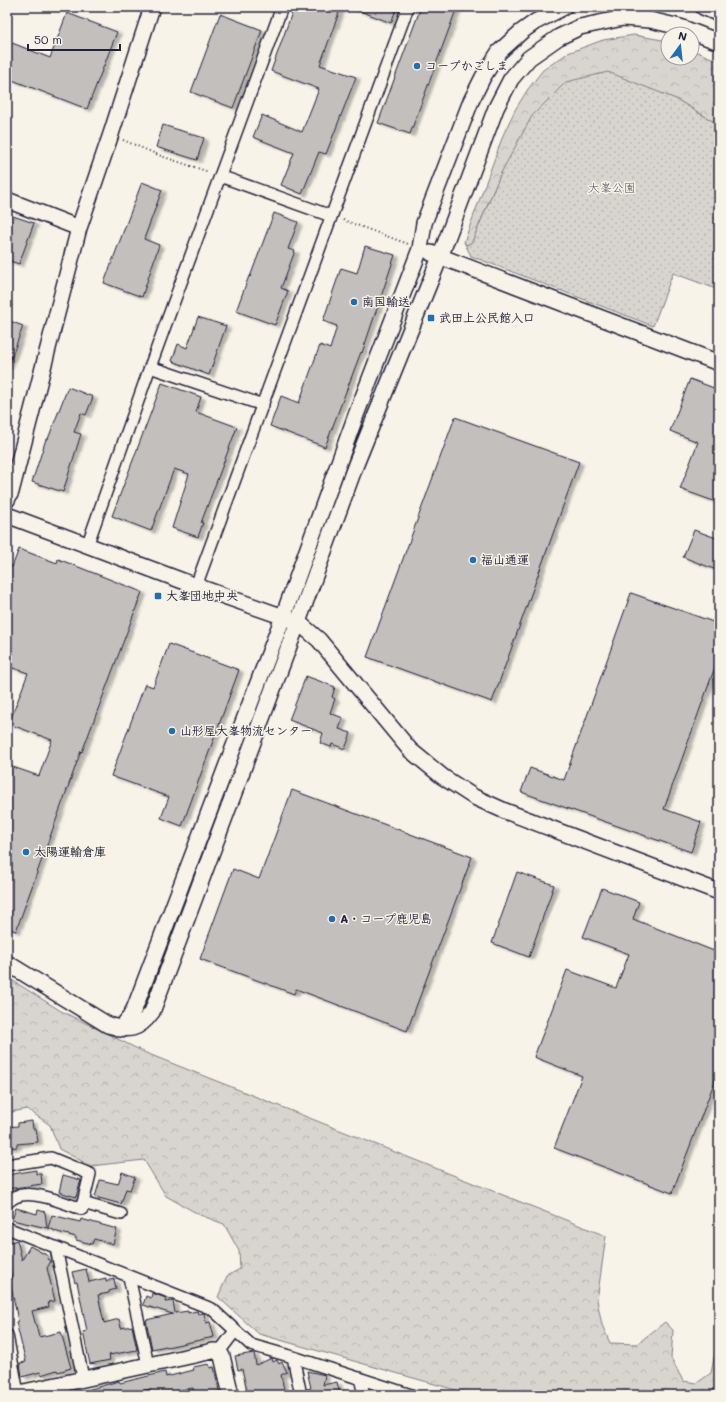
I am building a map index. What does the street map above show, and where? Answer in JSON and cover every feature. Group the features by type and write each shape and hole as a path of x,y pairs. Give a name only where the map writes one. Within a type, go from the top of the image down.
{"street":[{"path":"7,500 11,492 79,228 152,7"},
{"path":"87,546 150,367 282,7"},
{"path":"196,586 408,7"},
{"path":"120,1029 130,1017 135,1007 283,617 356,415 420,249 424,223 471,101 483,77 499,52 521,32 535,22 564,7"},
{"path":"703,7 719,14"},
{"path":"7,963 108,1025 120,1029 130,1029 145,1022 152,1012 356,464 440,257 496,108 511,79 529,58 559,38 580,27 623,18 650,20 680,27 719,42"},
{"path":"220,176 331,216"},
{"path":"7,200 79,228"},
{"path":"420,249 719,363"},
{"path":"150,367 263,405"},
{"path":"7,515 87,546 298,622 319,640 410,750 443,777 474,797 505,811 719,892"},
{"path":"7,1165 51,1158 90,1174 82,1208 39,1196 26,1195 15,1197 7,1203"},
{"path":"83,1203 121,1214"},
{"path":"7,1228 212,1310 251,1345 411,1395"},
{"path":"56,1248 83,1378"},
{"path":"129,1276 148,1365"},
{"path":"219,1352 236,1331"},
{"path":"7,1335 14,1394 213,1351 219,1352 222,1356 230,1395"},
{"path":"293,1357 301,1395"},
{"path":"360,1378 364,1395"}],"path":[{"path":"111,134 161,156 220,176"},
{"path":"331,216 420,249"}],"green space":[{"path":"634,35 660,40 660,66 700,66 700,53 719,61 719,125 676,99 501,173 472,242 467,245 464,242 504,133 515,110 528,89 543,70 568,53 603,40"},
{"name":"大峯公園","path":"608,72 676,99 719,125 719,290 673,273 653,326 471,256 464,242 467,245 472,242 501,173 532,116 566,82"},
{"path":"7,977 61,1011 146,1053 606,1236 597,1300 602,1325 610,1343 637,1344 665,1322 673,1330 671,1358 683,1381 697,1383 711,1373 719,1333 719,1390 691,1395 473,1395 259,1334 218,1297 227,1276 240,1269 239,1251 224,1224 200,1215 166,1196 144,1160 91,1166 59,1149 50,1125 27,1109 7,1113"}],"building":[{"path":"294,7 341,7 320,65 356,77 326,154 319,152 302,194 281,185 294,153 253,137 262,115 302,132 319,89 271,71"},
{"path":"350,7 397,7 391,23"},
{"name":"コープかごしま","path":"421,7 447,7 456,10 410,134 378,123"},
{"path":"67,13 117,32 87,109 7,78 7,41 50,58"},
{"path":"220,14 262,30 233,108 191,92"},
{"path":"163,125 204,138 197,160 156,147"},
{"path":"142,182 162,190 144,239 159,245 142,297 104,283"},
{"path":"274,213 298,222 288,249 295,251 281,288 288,291 275,325 236,311"},
{"path":"7,214 34,223 19,264 7,260"},
{"path":"365,246 395,255 362,353 361,352 325,447 270,426 281,396 299,403 320,345 330,349 337,326 323,321 341,268 357,273"},
{"path":"198,317 226,326 209,375 172,361 178,344 187,348"},
{"path":"7,320 23,326 8,367 7,367"},
{"path":"690,379 719,390 719,503 680,489 698,442 670,431"},
{"path":"162,383 201,397 196,412 237,427 201,523 203,523 198,537 172,528 189,474 174,469 151,531 112,516"},
{"path":"68,387 93,397 86,415 81,413 74,432 81,434 63,492 32,482 46,439 48,439"},
{"name":"福山通運","path":"455,417 579,462 492,702 367,657"},
{"path":"694,530 719,539 719,571 683,557"},
{"path":"19,549 57,563 58,559 142,592 82,752 81,751 16,931 7,928 7,765 39,776 52,740 9,724 28,673 7,666 7,565 12,567"},
{"path":"631,593 719,624 719,656 664,809 701,822 691,852 521,792 530,768 564,780"},
{"name":"山形屋大峯物流センター","path":"169,644 239,670 182,826 161,818 169,797 111,776 145,684 153,687"},
{"path":"306,676 335,687 332,697 335,699 330,713 343,718 339,729 351,733 345,749 332,744 331,747 320,743 323,733 289,720"},
{"name":"A・コープ鹿児島","path":"292,790 472,857 407,1031 296,989 294,994 200,959 233,869 259,879"},
{"path":"517,872 554,885 529,957 492,943"},
{"path":"602,888 639,902 633,919 719,953 719,1070 672,1193 554,1148 582,1076 534,1057 567,970 616,988 629,954 583,937"},
{"path":"32,1121 33,1129 36,1129 38,1142 17,1144 17,1147 7,1148 7,1127 18,1126 18,1123"},
{"path":"36,1170 36,1174 41,1174 42,1184 7,1189 7,1175"},
{"path":"122,1172 135,1177 130,1190 126,1189 121,1204 95,1197 100,1180 118,1184"},
{"path":"63,1175 81,1180 76,1197 59,1192"},
{"path":"16,1208 37,1214 38,1210 45,1212 47,1228 12,1220"},
{"path":"52,1215 80,1222 81,1219 117,1229 113,1244 94,1239 92,1244 76,1240 76,1237 54,1231 48,1228"},
{"path":"17,1240 22,1260 30,1246 48,1256 47,1259 51,1261 47,1268 55,1301 48,1302 49,1307 32,1311 39,1337 61,1332 71,1368 58,1372 57,1370 41,1375 40,1372 22,1377 20,1363 26,1362 16,1322 18,1321 10,1280 12,1279 7,1257 7,1243"},
{"path":"86,1269 89,1282 106,1278 106,1281 114,1279 116,1289 109,1291 109,1293 98,1295 104,1323 119,1319 121,1328 132,1326 137,1350 109,1355 110,1360 90,1364 83,1332 87,1331 77,1282 75,1283 72,1272"},
{"path":"152,1293 166,1298 165,1302 173,1301 175,1313 197,1311 198,1314 204,1313 206,1323 210,1322 214,1337 152,1349 146,1320 173,1314 143,1305 146,1296 151,1298"},
{"path":"254,1353 256,1365 272,1358 273,1362 277,1360 279,1364 282,1362 287,1372 281,1375 285,1395 248,1395 242,1369 238,1370 235,1356"},
{"path":"209,1364 210,1368 214,1367 220,1395 195,1395 193,1388 154,1395 151,1395 150,1389 121,1395 80,1395 80,1392 119,1381 120,1383 165,1372 166,1377 194,1370 193,1367"},
{"path":"307,1371 325,1375 323,1385 337,1382 340,1395 308,1395 307,1389 311,1388"}],"place":[{"name":"コープかごしま","path":"417,66"},
{"name":"南国輸送","path":"354,302"},
{"name":"武田上公民館入口","path":"431,318"},
{"name":"福山通運","path":"473,560"},
{"name":"大峯団地中央","path":"158,596"},
{"name":"山形屋大峯物流センター","path":"172,731"},
{"name":"太陽運輸倉庫","path":"26,852"},
{"name":"A・コープ鹿児島","path":"332,919"}]}
